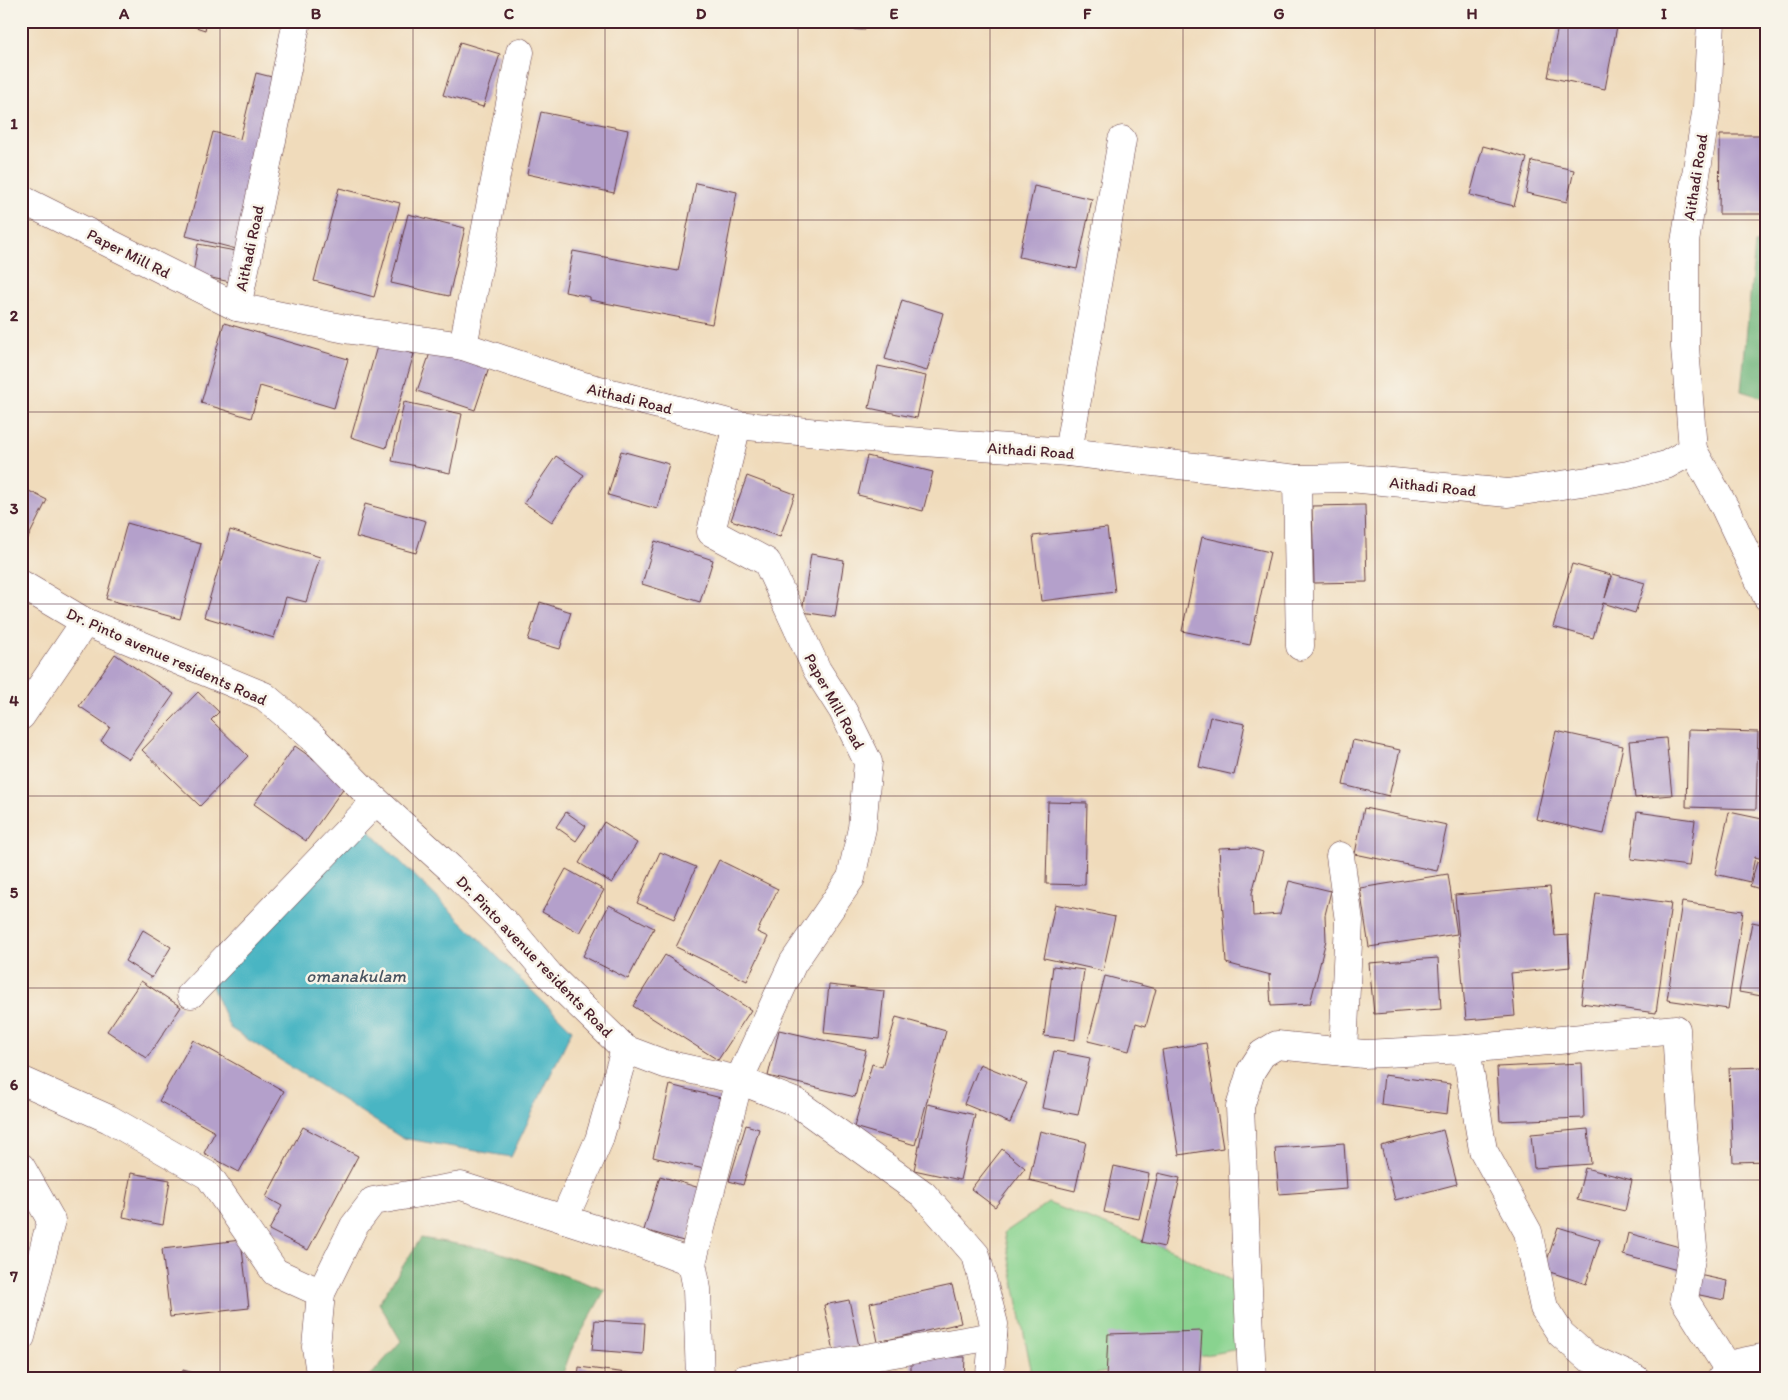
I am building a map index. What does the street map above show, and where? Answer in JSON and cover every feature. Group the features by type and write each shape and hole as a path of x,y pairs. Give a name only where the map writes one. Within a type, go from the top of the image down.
{"street":[{"name":"Aithadi Road","path":"297,21 237,307 351,330 463,346 580,385 737,425 880,439 1068,452 1297,479 1350,478 1508,493 1628,475 1666,465 1693,450 1685,347 1685,242 1707,106 1712,21"},
{"path":"463,346 520,52"},
{"path":"1068,452 1122,140"},
{"name":"Paper Mill Rd","path":"21,199 237,307"},
{"name":"Paper Mill Road","path":"737,425 710,532 767,562 817,670 843,711 868,762 862,828 850,878 792,963 739,1080"},
{"path":"1693,450 1725,508 1767,598"},
{"path":"1297,479 1300,646"},
{"name":"Dr. Pinto avenue residents Road","path":"21,584 84,622 264,696 312,737 376,801 450,868 507,925 550,976 625,1049 665,1064 739,1080 797,1103 924,1194 976,1255 994,1324 991,1379"},
{"path":"21,716 84,622"},
{"path":"191,994 376,801"},
{"path":"1340,856 1349,921 1342,1052"},
{"path":"1252,1379 1240,1107 1252,1070 1262,1054 1276,1045 1364,1054 1466,1049 1676,1029 1681,1114 1693,1247 1684,1299 1725,1374 1732,1364 1767,1357"},
{"path":"564,1219 599,1140 625,1049"},
{"path":"1466,1049 1483,1150 1528,1232 1544,1308 1561,1334 1587,1357 1636,1379"},
{"path":"21,1080 109,1118 209,1176 275,1272 321,1293"},
{"path":"702,1378 697,1289 692,1262 739,1080"},
{"path":"21,1167 51,1220 21,1337"},
{"path":"321,1379 316,1348 321,1293 354,1226 373,1201 461,1186 692,1262"},
{"path":"744,1379 993,1336"}],"green space":[{"path":"1767,235 1767,399 1741,391 1755,244"},
{"path":"1048,1203 1173,1251 1238,1284 1239,1349 1068,1379 1033,1379 1004,1233"},
{"path":"421,1238 493,1250 605,1290 571,1351 561,1379 364,1379 372,1374 401,1341 379,1303"}],"water":[{"name":"omanakulam","path":"358,820 572,1030 511,1157 402,1138 230,1028 202,964"}],"building":[{"path":"177,21 207,21 205,30"},
{"path":"796,21 865,21 865,30 795,26"},
{"path":"1559,21 1618,21 1605,89 1548,77"},
{"path":"460,42 500,54 483,107 443,95"},
{"path":"256,73 288,81 244,251 186,236 213,132 240,139"},
{"path":"541,112 628,130 614,193 527,174"},
{"path":"1720,135 1767,135 1767,214 1719,214"},
{"path":"1483,146 1527,158 1514,206 1470,195"},
{"path":"1532,161 1574,170 1567,202 1526,193"},
{"path":"696,183 737,192 712,324 590,300 590,297 565,292 573,251 678,271"},
{"path":"1034,186 1092,199 1077,269 1019,257"},
{"path":"339,188 400,203 374,297 314,281"},
{"path":"408,214 465,228 449,296 391,283"},
{"path":"198,244 241,252 235,283 193,274"},
{"path":"902,300 943,313 927,371 885,359"},
{"path":"224,323 348,359 334,408 260,386 251,418 201,403"},
{"path":"378,343 414,354 386,448 351,437"},
{"path":"432,347 490,365 475,410 417,391"},
{"path":"878,366 926,376 917,418 869,408"},
{"path":"404,402 462,414 450,473 392,461"},
{"path":"621,451 669,464 657,509 608,495"},
{"path":"556,456 584,475 552,522 524,503"},
{"path":"867,456 933,472 923,511 858,495"},
{"path":"747,476 795,494 780,537 731,520"},
{"path":"21,487 47,500 21,552"},
{"path":"365,504 426,521 416,553 356,537"},
{"path":"1365,505 1367,582 1314,583 1312,506"},
{"path":"127,523 201,544 180,619 106,599"},
{"path":"1107,528 1115,592 1041,601 1033,536"},
{"path":"230,530 320,557 306,602 286,597 274,638 204,617"},
{"path":"1202,537 1270,552 1250,645 1182,631"},
{"path":"655,541 713,560 700,602 642,584"},
{"path":"811,554 844,560 835,617 802,612"},
{"path":"1572,564 1611,575 1605,598 1613,574 1645,583 1635,613 1603,603 1593,638 1553,627"},
{"path":"540,602 571,612 560,649 528,640"},
{"path":"115,654 174,694 129,759 101,741 110,727 79,706"},
{"path":"198,692 219,712 211,720 248,756 200,806 142,750"},
{"path":"1210,717 1245,724 1234,775 1199,767"},
{"path":"1688,730 1758,732 1756,809 1686,807"},
{"path":"1556,731 1623,746 1604,834 1536,819"},
{"path":"1666,738 1672,795 1635,798 1629,741"},
{"path":"1353,740 1400,750 1389,796 1343,785"},
{"path":"295,746 347,783 306,841 254,804"},
{"path":"1048,802 1087,803 1085,885 1046,884"},
{"path":"1364,808 1447,825 1437,871 1355,854"},
{"path":"566,812 586,826 576,841 556,827"},
{"path":"1637,812 1695,820 1689,866 1631,859"},
{"path":"1729,812 1767,820 1767,860 1755,857 1750,882 1715,874"},
{"path":"604,822 637,843 612,883 579,863"},
{"path":"1246,847 1263,852 1252,893 1253,916 1280,914 1289,881 1331,891 1325,915 1326,940 1310,1004 1271,1006 1269,975 1271,975 1226,963 1219,848"},
{"path":"660,852 696,867 674,919 637,903"},
{"path":"719,860 778,889 757,932 768,937 747,981 676,947"},
{"path":"1757,862 1767,864 1767,891 1750,886"},
{"path":"566,869 604,890 580,933 542,912"},
{"path":"1448,874 1457,934 1369,947 1360,888"},
{"path":"1550,887 1555,936 1568,935 1570,967 1511,973 1515,1016 1466,1020 1455,895"},
{"path":"1596,893 1671,903 1656,1013 1581,1003"},
{"path":"1682,902 1743,911 1728,1009 1667,1000"},
{"path":"1055,904 1115,917 1103,971 1044,958"},
{"path":"609,905 654,928 628,979 583,956"},
{"path":"1752,922 1767,925 1767,997 1739,992"},
{"path":"143,930 171,947 152,978 125,961"},
{"path":"665,955 751,1010 718,1060 633,1006"},
{"path":"1438,958 1441,1009 1374,1014 1369,963"},
{"path":"1053,966 1084,970 1075,1040 1044,1036"},
{"path":"1105,976 1156,989 1146,1026 1136,1023 1129,1051 1088,1041"},
{"path":"141,981 181,1007 147,1058 107,1031"},
{"path":"829,985 884,991 879,1039 824,1033"},
{"path":"896,1017 946,1031 915,1145 854,1127 872,1064 882,1067"},
{"path":"779,1030 866,1050 855,1097 768,1076"},
{"path":"193,1040 284,1091 239,1172 204,1153 215,1132 159,1101"},
{"path":"1206,1043 1223,1148 1179,1155 1162,1050"},
{"path":"1054,1051 1090,1058 1078,1115 1042,1108"},
{"path":"1582,1063 1584,1118 1500,1121 1497,1067"},
{"path":"980,1064 1027,1083 1010,1123 964,1104"},
{"path":"1767,1067 1767,1161 1733,1162 1729,1068"},
{"path":"1384,1075 1450,1084 1447,1114 1381,1105"},
{"path":"670,1085 725,1099 708,1170 653,1157"},
{"path":"928,1104 975,1115 960,1180 914,1170"},
{"path":"746,1125 759,1129 743,1185 729,1181"},
{"path":"303,1127 358,1156 308,1250 269,1230 282,1206 266,1197"},
{"path":"1588,1129 1591,1164 1534,1168 1531,1134"},
{"path":"1443,1130 1457,1184 1395,1200 1381,1146"},
{"path":"1040,1131 1086,1142 1075,1191 1029,1180"},
{"path":"1344,1143 1347,1189 1279,1194 1275,1148"},
{"path":"1002,1149 1025,1168 995,1207 971,1189"},
{"path":"1114,1166 1149,1174 1139,1219 1104,1212"},
{"path":"1585,1168 1632,1180 1625,1211 1577,1200"},
{"path":"131,1173 170,1180 163,1225 123,1217"},
{"path":"1158,1173 1180,1178 1164,1247 1142,1242"},
{"path":"660,1176 703,1189 687,1242 644,1230"},
{"path":"1558,1227 1600,1240 1586,1284 1544,1270"},
{"path":"1628,1233 1687,1249 1681,1271 1623,1255"},
{"path":"241,1240 249,1308 170,1317 162,1249"},
{"path":"1694,1274 1727,1281 1724,1300 1690,1293"},
{"path":"952,1285 961,1323 878,1342 870,1303"},
{"path":"849,1300 859,1346 834,1351 824,1305"},
{"path":"595,1320 645,1323 643,1354 592,1350"},
{"path":"1202,1331 1199,1379 1106,1379 1108,1334"},
{"path":"911,1357 965,1357 964,1379 911,1379"},
{"path":"579,1367 651,1376 650,1379 578,1379"},
{"path":"183,1370 212,1378 212,1379 182,1379"}]}
